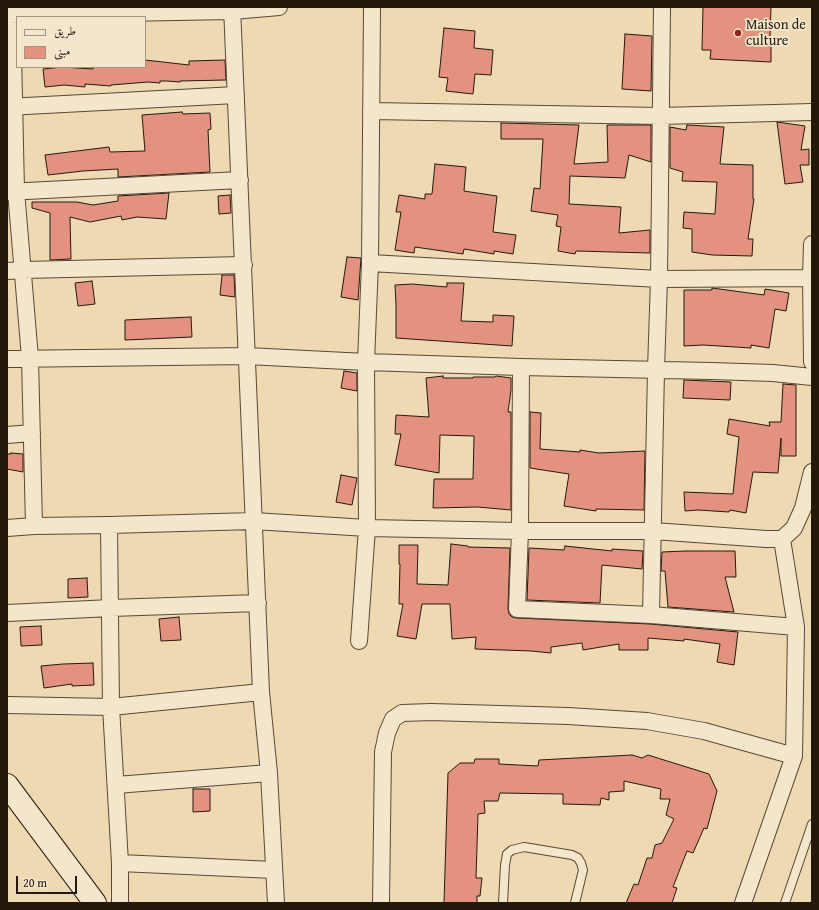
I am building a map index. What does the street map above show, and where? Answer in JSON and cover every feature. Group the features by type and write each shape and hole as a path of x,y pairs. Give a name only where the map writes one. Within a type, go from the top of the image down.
{"main road":[{"path":"7,785 95,903"}],"street":[{"path":"34,526 30,358 15,270 12,192 10,12 279,7"},
{"path":"359,641 367,528 366,362 370,263 372,7"},
{"path":"651,615 659,279 662,7"},
{"path":"232,9 261,692 269,773 276,903"},
{"path":"11,106 236,95"},
{"path":"371,111 661,116 812,112"},
{"path":"12,192 240,180"},
{"path":"812,244 812,362"},
{"path":"370,263 659,279 811,278"},
{"path":"15,270 244,265"},
{"path":"7,359 247,356 366,362 773,373 812,377"},
{"path":"521,367 520,531 517,609 651,615 796,627"},
{"path":"7,435 32,433"},
{"path":"7,528 34,526 254,521 367,528 520,531 653,531 766,539 782,538 794,528 803,508 812,472"},
{"path":"109,525 111,707 120,862 120,903"},
{"path":"743,903 794,756 796,627 782,538"},
{"path":"7,613 258,603"},
{"path":"7,705 111,707 261,692"},
{"path":"381,903 383,752 387,733 393,718 402,713 560,716 647,721 704,731 794,756"},
{"path":"116,785 269,773"},
{"path":"120,862 274,870"}],"lane":[{"path":"785,903 812,824"},
{"path":"503,903 507,854 512,850 524,847 572,855 578,858 583,870 575,903"}],"building":[{"path":"703,7 771,7 771,62 710,59 711,50 702,50"},
{"path":"444,28 475,31 474,48 493,50 491,75 475,74 473,94 446,91 448,78 439,77"},
{"path":"625,34 652,36 651,91 622,89"},
{"path":"146,60 189,65 189,61 225,60 226,80 180,82 160,81 160,83 148,82 111,86 85,84 85,87 64,85 45,87 43,69 146,68"},
{"path":"182,112 183,114 210,113 211,129 208,130 210,172 118,177 118,169 48,175 45,155 109,147 110,152 145,151 142,115"},
{"path":"777,122 805,126 801,150 809,149 809,165 800,165 803,182 785,184"},
{"path":"501,123 579,125 574,164 608,162 607,125 651,125 651,162 629,155 625,178 570,176 569,204 621,207 619,233 650,230 650,253 576,251 575,254 558,251 561,227 556,226 558,215 531,211 534,188 540,189 543,139 501,139"},
{"path":"687,125 724,127 720,164 753,165 754,199 748,239 753,239 752,256 712,255 692,252 692,229 683,228 684,212 715,214 717,182 682,181 683,172 670,168 670,127 686,130"},
{"path":"435,164 466,167 464,191 497,196 493,232 516,235 513,254 494,251 494,254 464,249 463,254 415,247 414,253 395,250 401,212 396,212 399,195 425,199 425,194 432,194"},
{"path":"169,193 166,219 137,217 122,220 121,216 90,222 70,217 71,259 50,260 50,213 32,208 32,202 77,202 93,205 118,201 118,196"},
{"path":"230,195 231,213 219,214 218,196"},
{"path":"347,257 361,258 358,300 341,297"},
{"path":"222,275 234,275 235,297 220,295"},
{"path":"92,281 95,304 78,306 75,283"},
{"path":"447,283 464,283 461,321 493,322 493,315 514,316 512,346 396,338 395,285 412,284 447,287"},
{"path":"712,288 764,295 765,289 789,293 786,311 775,309 769,348 751,345 751,348 703,345 684,346 684,290 712,290"},
{"path":"191,317 192,337 125,340 125,320"},
{"path":"344,371 357,373 357,391 341,388"},
{"path":"443,376 443,378 496,376 511,378 508,412 511,412 511,510 478,507 433,508 434,479 473,479 474,436 440,435 439,473 395,465 401,434 395,434 396,415 429,417 426,378"},
{"path":"684,380 731,382 730,400 683,398"},
{"path":"783,384 796,385 796,456 781,456 781,438 778,473 753,472 746,513 730,510 729,512 698,510 685,511 684,492 733,494 739,437 727,434 729,419 770,426 769,422 781,422"},
{"path":"530,412 541,413 540,449 580,452 580,450 599,453 645,451 644,510 596,509 596,511 564,506 569,474 530,468"},
{"path":"7,454 23,454 23,472 7,469"},
{"path":"341,475 357,478 352,505 336,502"},
{"path":"451,544 468,547 510,548 508,609 509,614 512,617 650,624 738,632 734,665 717,662 720,644 684,639 684,641 648,638 648,650 619,650 619,644 583,650 582,643 551,647 551,653 475,649 476,637 452,639 450,604 422,604 416,639 397,636 403,604 399,604 399,545 418,545 417,584 448,585"},
{"path":"565,546 612,551 612,549 643,551 642,569 602,565 600,603 527,600 529,548 564,550"},
{"path":"735,551 736,577 725,577 734,612 668,607 665,571 661,571 662,552"},
{"path":"87,578 88,597 68,598 68,579"},
{"path":"179,617 181,640 161,641 159,619"},
{"path":"41,626 42,645 21,646 20,627"},
{"path":"93,663 94,685 72,686 72,684 44,688 41,666"},
{"path":"632,755 642,758 648,755 709,774 717,791 707,829 704,828 693,853 687,851 673,887 677,888 672,903 626,903 634,884 638,885 647,858 652,858 655,845 662,843 674,819 666,815 670,799 660,799 661,789 624,781 624,791 609,792 609,800 601,798 600,805 563,804 563,794 500,793 498,801 484,801 485,813 478,814 476,878 482,878 480,896 477,896 477,903 444,903 448,773 460,763 474,763 475,759 499,759 499,764 538,766 539,760"},
{"path":"193,789 210,789 210,811 193,812"}],"place":[{"name":"Maison de culture","path":"738,33"}]}
